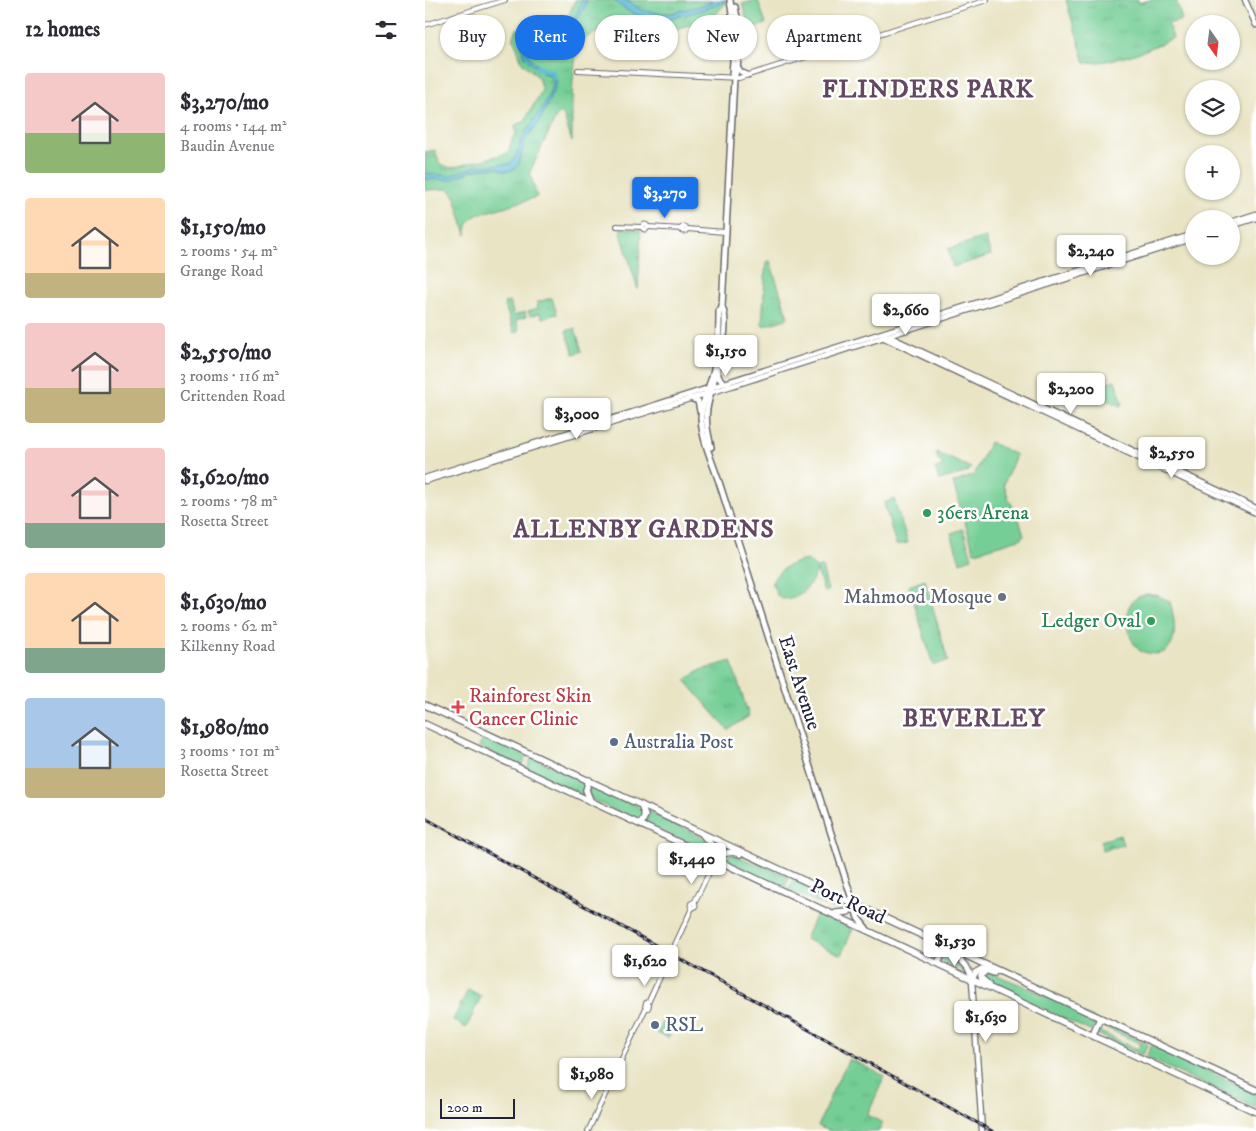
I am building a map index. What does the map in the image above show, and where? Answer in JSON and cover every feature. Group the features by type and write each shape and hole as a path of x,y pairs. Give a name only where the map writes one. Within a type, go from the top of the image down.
{"highway":[{"name":"Port Road","path":"425,705 1256,1090"},
{"name":"Port Road","path":"425,724 868,929 972,980 1256,1112"},
{"path":"589,780 586,790 590,800"},
{"path":"641,805 645,816 641,824"},
{"path":"702,833 713,847 716,859 729,852 749,855"},
{"path":"729,852 725,857 731,866"},
{"path":"845,899 848,912"},
{"path":"833,913 848,912 854,904"},
{"path":"938,963 942,955 941,945"},
{"path":"972,980 978,971 982,969 997,974 1002,972"},
{"path":"987,970 982,973 981,979 991,988"},
{"path":"1093,1036 1100,1018"}],"main road":[{"path":"1245,0 1256,25"},
{"path":"709,390 717,372 724,328 722,307 725,232 738,28 732,2"},
{"path":"732,2 735,35 732,74 734,78"},
{"path":"737,66 741,72 747,75"},
{"path":"1240,219 1256,214"},
{"path":"1240,223 1256,218"},
{"path":"425,479 884,335 1185,237"},
{"path":"425,479 690,398 724,383 896,332 1185,241"},
{"path":"709,390 717,356 719,311 722,307"},
{"path":"895,339 893,336 896,332"},
{"path":"884,335 1256,508"},
{"path":"884,335 1256,513"},
{"path":"717,372 719,378 724,383"},
{"name":"East Avenue","path":"709,390 701,416 713,469 716,471"},
{"name":"East Avenue","path":"709,390 706,420 716,471 854,904 860,922 868,929"},
{"path":"690,398 696,399 699,402 701,416"},
{"path":"953,950 955,955 969,969 972,980 982,1129"}],"street":[{"path":"425,25 505,0"},
{"path":"578,70 734,78 987,0"},
{"path":"617,226 642,227 645,230 647,227 725,232"},
{"path":"588,1131 692,908 691,904 694,903 716,859"}],"green space":[{"path":"575,0 728,1 715,15 688,15 688,25 678,28 678,15 595,15 595,33 585,39 585,15 568,15"},
{"path":"758,0 766,24 757,27 757,15 746,15 742,4"},
{"path":"1066,0 1138,0 1139,3 1150,0 1176,0 1182,20 1168,24 1173,38 1162,43 1141,52 1108,61 1085,63"},
{"path":"521,60 575,60 572,142 563,114 557,115 530,172 537,197 477,215 469,223 466,235 454,194 448,189 425,190 425,152 435,150 440,164 451,168 508,153 512,139 516,134 515,125 524,122 542,90 538,77"},
{"path":"621,228 641,230 638,290 620,230"},
{"path":"985,237 991,255 953,267 948,249"},
{"path":"770,261 788,317 764,326 762,324 766,262"},
{"path":"552,298 557,314 542,318 540,313 530,316 528,311 538,308 537,302"},
{"path":"510,302 514,316 525,312 526,317 516,320 519,331 514,333 504,303"},
{"path":"575,328 582,351 574,354 566,331"},
{"path":"1115,380 1123,404 1121,406 1086,389"},
{"path":"990,442 1016,455 1004,484 1009,500 1017,513 1024,535 1022,538 974,552 953,483 974,475"},
{"path":"936,452 971,468 968,472 939,480 935,468 943,465 938,459"},
{"path":"894,499 908,543 896,545 884,503"},
{"path":"963,529 972,558 960,562 951,533"},
{"path":"808,560 816,568 822,567 828,591 824,592 817,570 812,581 804,590 794,597 782,599 777,595 772,583 778,573 797,562"},
{"path":"925,580 948,661 933,665 909,586"},
{"name":"Ledger Oval","path":"1147,594 1159,596 1170,602 1173,612 1173,642 1162,653 1153,654 1140,651 1136,647 1128,628 1127,614 1129,607 1135,599"},
{"path":"731,661 749,716 728,730 685,680 701,670"},
{"path":"485,735 527,754 521,767 479,747"},
{"path":"532,757 586,783 587,797 527,769"},
{"path":"589,784 621,796 636,805 644,815 640,822 592,800 588,790"},
{"path":"646,810 706,839 711,847 710,853 645,824 647,819"},
{"path":"1120,835 1123,845 1102,850 1101,841"},
{"path":"732,854 788,876 785,887 782,888 730,862 728,856"},
{"path":"795,879 845,904 845,911 838,911 788,890"},
{"path":"817,912 853,929 841,955 805,939"},
{"path":"943,950 958,959 967,973 941,961"},
{"path":"989,972 1031,989 1097,1020 1092,1032 985,981 983,974"},
{"path":"468,990 481,997 466,1028 453,1020"},
{"path":"663,1020 675,1026 668,1038 657,1033"},
{"path":"1101,1022 1147,1043 1148,1045 1143,1054 1141,1055 1097,1034 1097,1031 1100,1030 1100,1032 1138,1049 1141,1044 1102,1026 1099,1027"},
{"path":"1151,1046 1256,1093 1256,1108 1147,1058"},
{"path":"849,1059 885,1076 867,1115 883,1123 879,1131 829,1131 818,1126 833,1090"}],"water":[{"path":"582,0 587,0 580,15 576,15"},
{"path":"613,0 626,0 642,10 671,13 707,4 714,0 728,0 703,10 678,17 678,15 638,15 626,10"},
{"path":"528,60 532,60 538,66 553,74 557,83 540,121 525,140 518,166 513,170 504,171 498,168 486,168 471,171 451,180 425,179 425,173 449,176 476,166 510,164 516,156 521,140 544,105 553,86 553,81 549,75 542,73 542,71"}],"waterway":[{"path":"537,67 552,72 554,78"}],"railway":[{"path":"425,818 992,1131"}],"place":[{"name":"36ers Arena","path":"927,513"},
{"name":"Mahmood Mosque","path":"1002,597"},
{"name":"Ledger Oval","path":"1151,621"},
{"name":"Rainforest Skin Cancer Clinic","path":"458,707"},
{"name":"Australia Post","path":"614,742"},
{"name":"RSL","path":"655,1025"}],"district":[{"name":"FLINDERS PARK","path":"928,89"},
{"name":"ALLENBY GARDENS","path":"644,529"},
{"name":"BEVERLEY","path":"974,718"}]}
